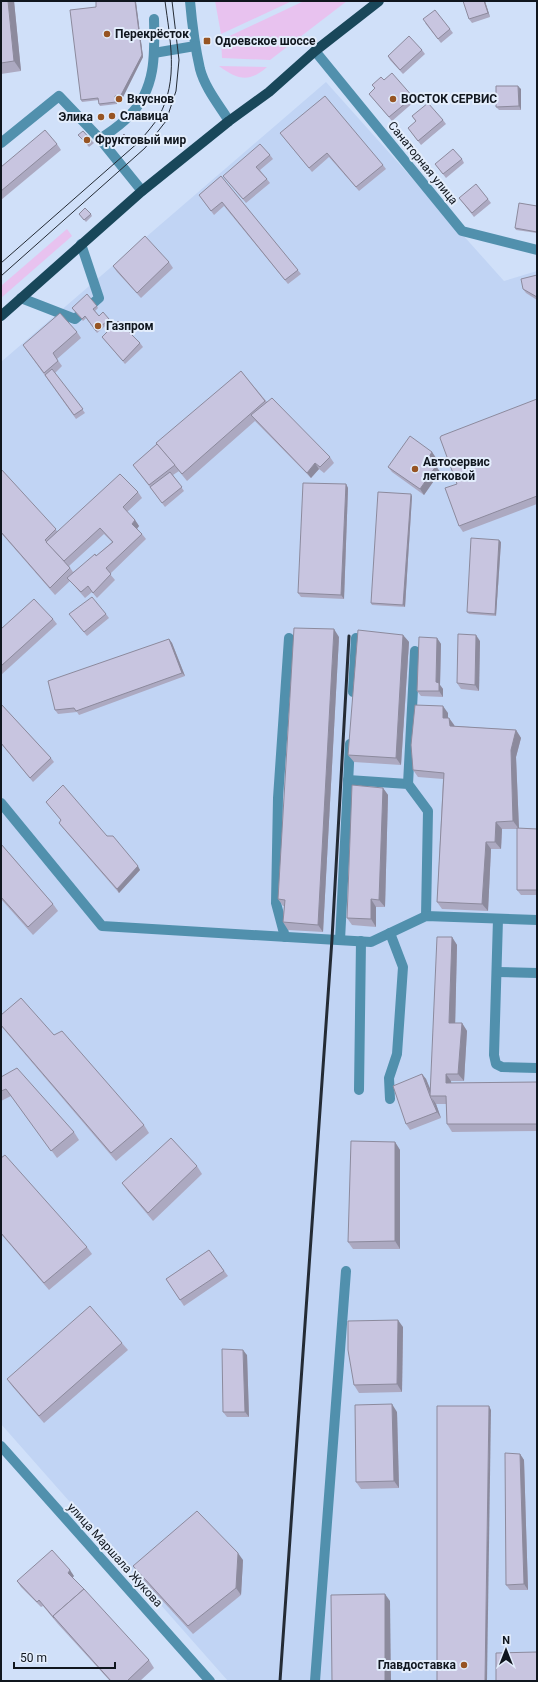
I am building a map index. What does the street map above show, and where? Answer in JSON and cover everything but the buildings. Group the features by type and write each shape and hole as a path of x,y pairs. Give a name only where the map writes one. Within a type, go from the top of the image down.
{"main road":[{"path":"1,316 142,191 229,121 269,92 315,51 379,1"}],"street":[{"path":"190,1 195,46 200,69 208,88 229,121"},
{"path":"100,139 129,117 142,101 150,82 154,53 154,19"},
{"path":"154,53 195,46"},
{"name":"Санаторная улица","path":"315,51 462,231 537,250"},
{"path":"1,143 59,96 100,139 142,191"},
{"path":"21,298 75,319 99,298 81,244"},
{"path":"284,937 276,903 278,798 289,638"},
{"path":"353,701 356,638"},
{"path":"416,651 408,784 428,812 426,916"},
{"path":"340,940 351,733"},
{"path":"348,780 408,784"},
{"path":"1,803 102,926 371,942 426,916 537,920"},
{"path":"498,919 494,1055 496,1064 502,1067 537,1068"},
{"path":"390,933 403,967 397,1054 389,1078 390,1099"},
{"path":"359,1090 362,941"},
{"path":"497,972 537,973"},
{"path":"315,1681 346,1271"},
{"name":"улица Маршала Жукова","path":"1,1446 210,1681"}],"shaded area":[{"path":"215,1 292,1 221,34"},
{"path":"304,1 347,1 270,60 222,58 221,40"},
{"path":"219,66 267,67 255,76 243,78 226,71"},
{"path":"326,82 504,281 537,271 537,1681 228,1681 1,1424 1,362"},
{"path":"67,229 72,236 1,298 1,286"}],"tram line":[{"path":"1,263 140,141 159,116 165,102 171,74 171,45 165,1"},
{"path":"1,276 145,148 166,121 176,91 179,60 172,1"}],"railway":[{"path":"280,1681 332,939 349,636"}],"place":[{"name":"Перекрёсток","path":"107,34"},
{"name":"Одоевское шоссе","path":"207,41"},
{"name":"Вкуснов","path":"119,99"},
{"name":"ВОСТОК СЕРВИС","path":"393,99"},
{"name":"Славица","path":"112,116"},
{"name":"Элика","path":"101,117"},
{"name":"Фруктовый мир","path":"87,140"},
{"name":"Газпром","path":"98,326"},
{"name":"Автосервис легковой","path":"415,469"},
{"name":"Главдоставка","path":"464,1665"}]}
